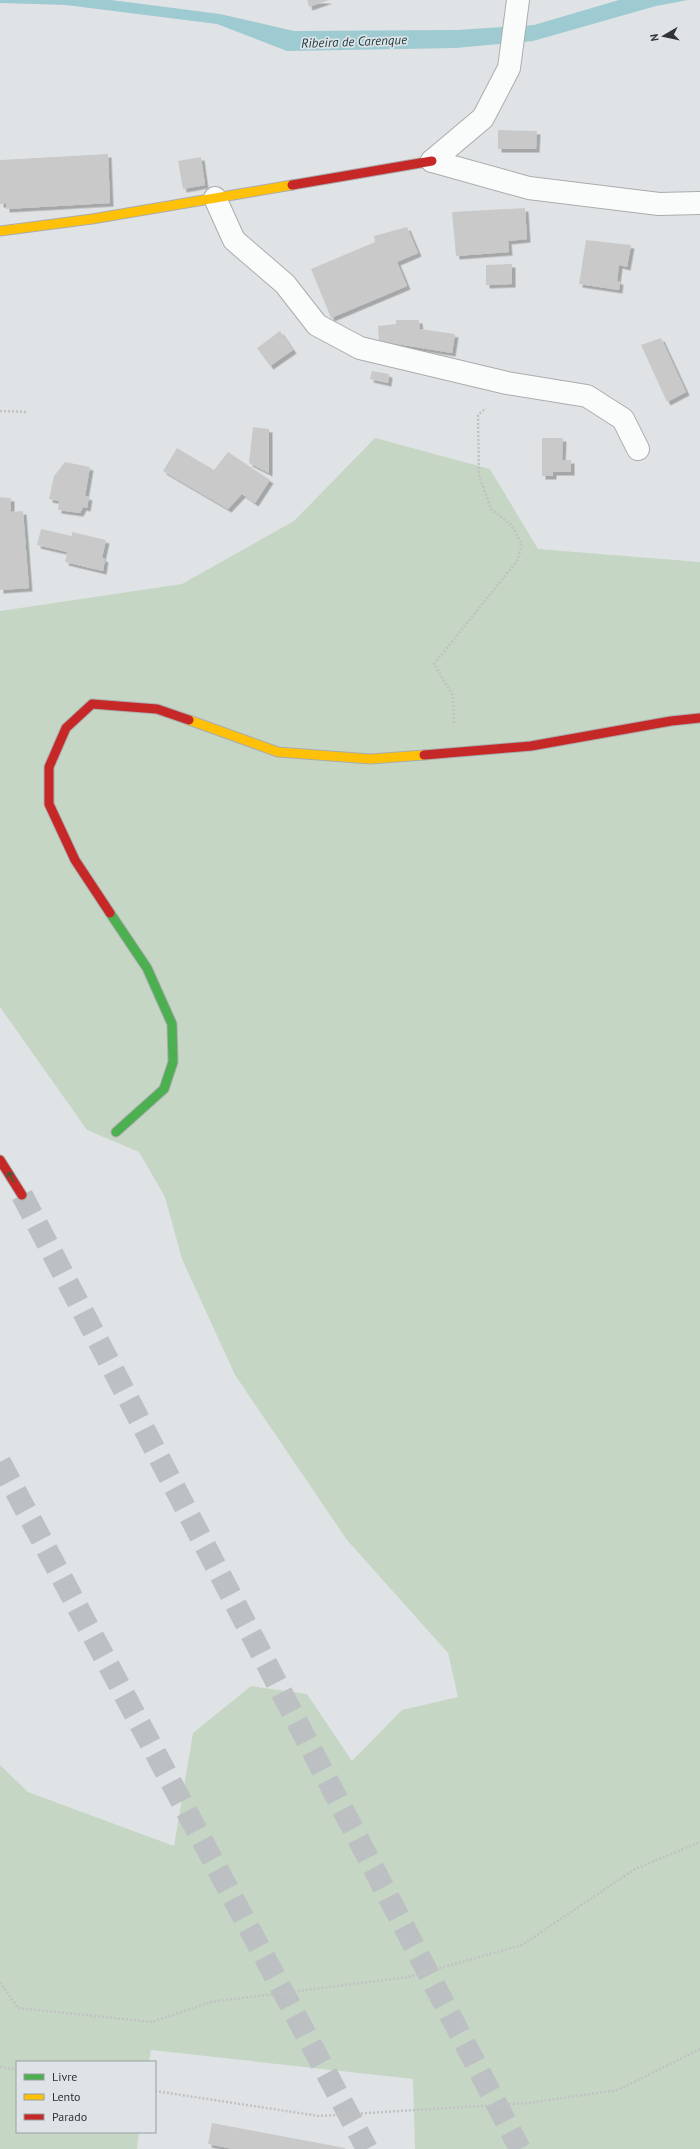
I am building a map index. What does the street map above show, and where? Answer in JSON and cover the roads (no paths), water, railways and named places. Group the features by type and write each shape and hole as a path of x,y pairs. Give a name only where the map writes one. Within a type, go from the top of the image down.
{"main road":[{"path":"0,231 92,219 432,161"},
{"path":"116,1132 164,1089 173,1062 172,1024 147,968 75,860 49,804 49,767 66,728 92,704 157,709 278,752 370,759 531,746 671,721 700,718"},
{"path":"0,1160 22,1195"}],"street":[{"path":"432,161 483,118 509,68 517,6"},
{"path":"432,161 529,188 659,204 700,202"},
{"path":"215,198 234,240 285,284 317,325 360,348 507,382 586,396 623,419 638,448"}],"water":[{"name":"Ribeira de Carenque","path":"0,0 111,0 220,14 294,31 457,30 534,25 619,0 688,0 656,6 533,41 456,48 287,51 217,24 66,5 0,3"}],"tunnel":[{"path":"22,1195 520,2149"},
{"path":"0,1462 367,2149"}]}
